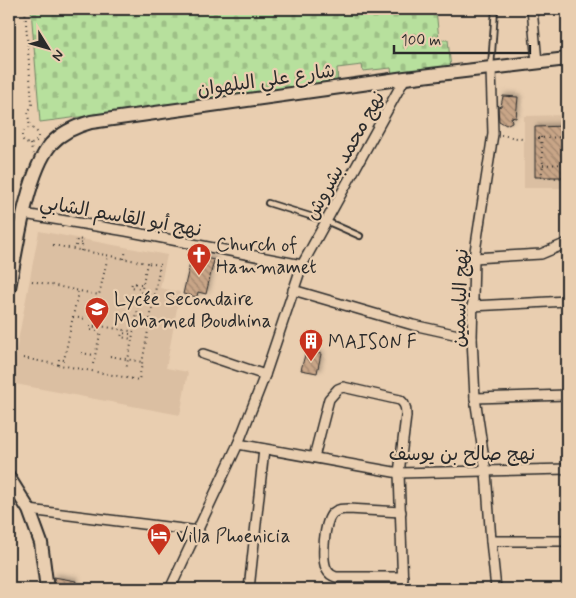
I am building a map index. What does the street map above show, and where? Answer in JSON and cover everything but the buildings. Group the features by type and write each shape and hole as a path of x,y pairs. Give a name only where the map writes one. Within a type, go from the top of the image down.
{"street":[{"path":"532,9 537,62"},
{"name":"شارع علي البلهوان","path":"9,288 24,214 41,159 57,138 78,125 405,78 567,59"},
{"name":"نهج الياسمين","path":"491,68 493,134 474,258 472,338 474,398 486,472 490,541 496,589"},
{"name":"نهج محمد بشروش","path":"170,589 199,532 238,444 265,375 302,265 405,78"},
{"name":"نهج أبو القاسم الشابي","path":"24,214 136,233 302,265"},
{"path":"474,258 541,254 567,243"},
{"path":"294,290 413,325 472,338"},
{"path":"472,306 567,301"},
{"path":"203,354 265,375"},
{"path":"314,457 329,399 338,389 343,387 403,402 406,416 399,473 403,589"},
{"path":"474,398 567,395"},
{"name":"نهج صالح بن يوسف","path":"238,444 399,473 567,469"},
{"path":"248,589 264,449"},
{"path":"9,478 29,510 41,543 47,589"},
{"path":"401,512 348,508 333,513 326,527 324,558 327,570 336,577 403,577"},
{"path":"29,510 199,532"},
{"path":"490,541 567,541"}],"lane":[{"name":"نهج الياسمين","path":"491,68 495,9"},
{"path":"268,203 326,221 360,236"}],"path":[{"path":"25,9 32,104 28,114 30,128"},
{"path":"30,128 38,132 36,142 30,144 23,140 27,129 30,128"},
{"path":"493,134 522,139"},
{"path":"567,137 540,137 543,166 541,178 567,178"},
{"path":"543,166 567,164"},
{"path":"76,246 77,239 82,240 80,246"},
{"path":"81,251 83,241"},
{"path":"23,358 139,380 160,266 53,245"},
{"path":"124,259 126,250"},
{"path":"32,281 99,295 108,256"},
{"path":"126,370 147,263"},
{"path":"141,284 132,283 131,287 142,289"},
{"path":"58,365 59,359 64,360 78,291"},
{"path":"72,317 85,319"},
{"path":"94,325 130,333 122,334 122,337 132,339"},
{"path":"93,364 99,330"},
{"path":"82,353 95,355"},
{"path":"110,356 142,362"}],"shaded area":[{"path":"567,115 567,188 524,188 524,116"},
{"name":"Lycée Secondaire Mohamed Boudhina","path":"39,231 167,255 160,288 180,292 166,368 188,372 180,415 10,383"}],"green space":[{"path":"31,9 436,9 439,40 448,40 451,69 392,76 391,68 363,71 362,65 337,68 338,84 40,122"}],"place":[{"name":"Church of Hammamet","path":"199,276"},
{"name":"Lycée Secondaire Mohamed Boudhina","path":"97,330"},
{"name":"MAISON F","path":"311,362"},
{"name":"Villa Phoenicia","path":"159,556"}]}
